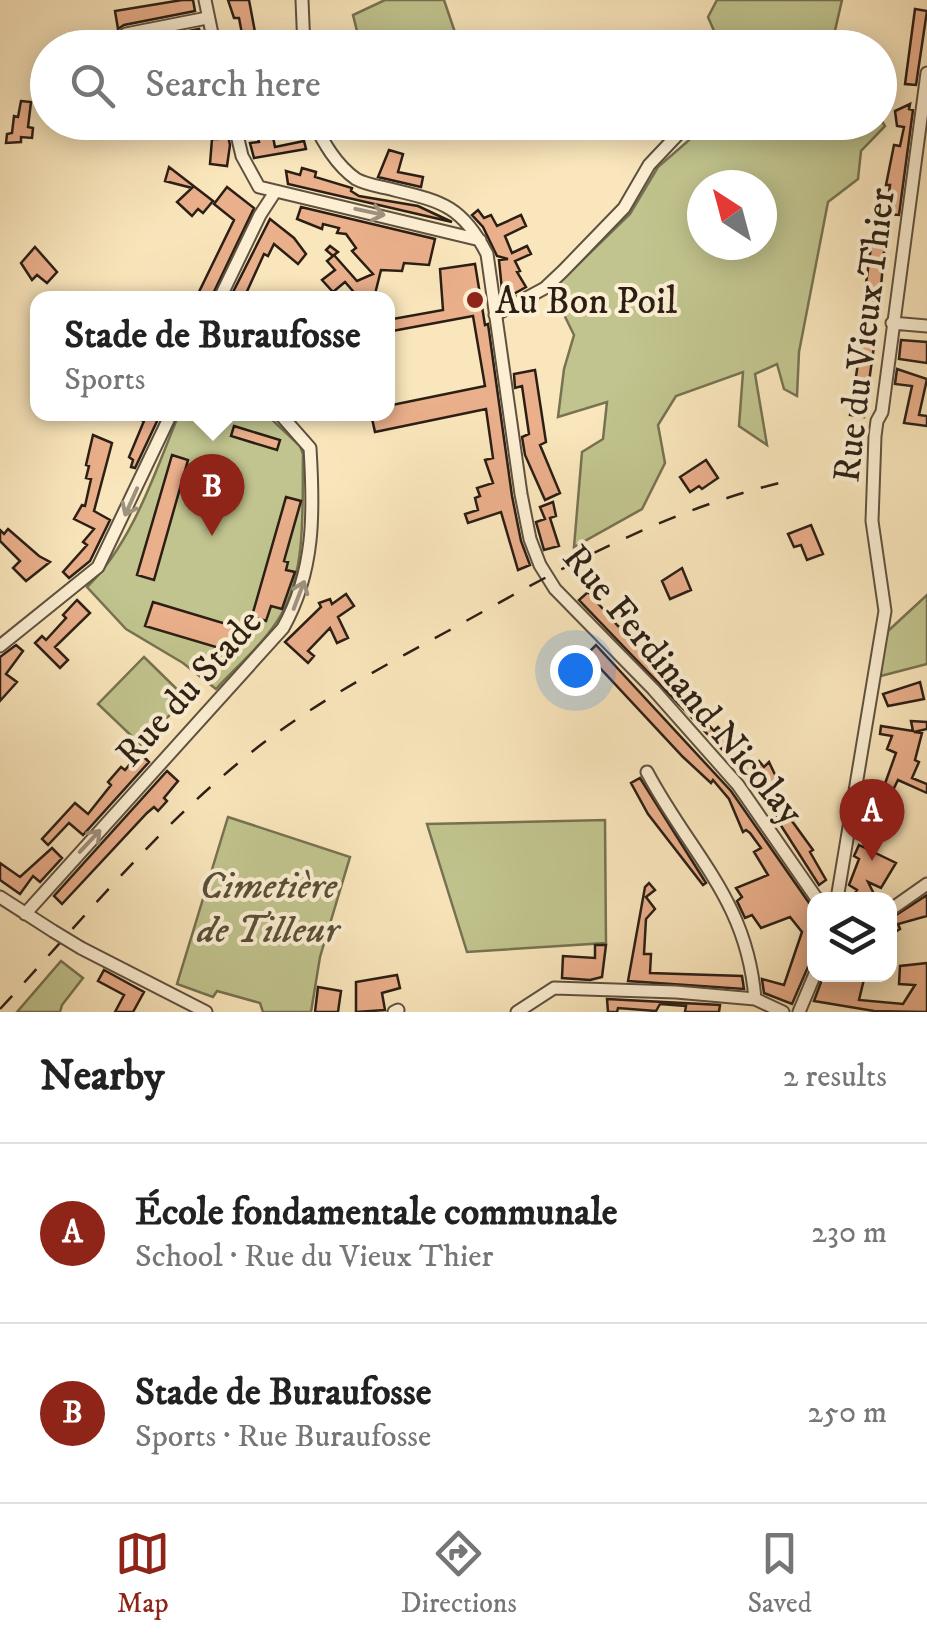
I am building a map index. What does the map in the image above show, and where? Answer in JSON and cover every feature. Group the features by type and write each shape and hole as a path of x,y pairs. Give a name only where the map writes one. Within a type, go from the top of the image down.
{"street":[{"path":"205,0 210,30"},
{"path":"302,0 303,30"},
{"path":"146,30 207,18"},
{"name":"Rue du Vieux Thier","path":"838,892 885,611 872,521 875,436 882,412 927,73"},
{"path":"238,140 242,156 260,187 480,240"},
{"path":"323,140 342,167 360,181 438,201 464,218 480,240"},
{"path":"495,315 545,288 563,271 624,208 649,165 673,140"},
{"path":"223,291 275,192"},
{"name":"Rue Ferdinand Nicolay","path":"480,240 487,254 530,540 540,565 555,589 738,785 812,892"},
{"path":"892,322 927,326"},
{"path":"0,646 98,567 168,421"},
{"name":"Rue du Stade","path":"25,914 283,628 294,608 308,566 310,448 286,421"},
{"path":"647,772 734,910 746,942 755,1000"},
{"path":"897,905 927,884"},
{"path":"0,897 81,948 206,1012"},
{"path":"799,1012 812,982"},
{"path":"517,1012 554,988 676,992 755,1000 783,1012"}],"green space":[{"path":"385,0 444,0 454,30 357,30 353,15"},
{"path":"717,0 842,0 835,30 714,30 708,17"},
{"path":"689,140 872,140 861,151 858,179 828,202 799,352 797,396 784,389 777,364 755,374 767,445 739,426 743,372 676,396 658,425 665,463 642,509 574,547 582,452 603,439 607,402 558,417 564,369 574,335 552,290 630,214 658,167"},
{"path":"176,421 273,421 300,446 303,454 302,535 290,595 268,634 216,689 183,663 126,629 87,587 130,528"},
{"path":"927,595 927,664 877,677 888,631"},
{"path":"144,657 186,698 141,745 98,704"},
{"name":"Cimetière de Tilleur","path":"228,817 350,857 320,957 311,1012 263,1012 260,1003 217,991 213,997 177,984"},
{"path":"605,820 606,943 467,952 427,824"},
{"path":"61,961 83,978 60,1012 17,1012"}],"building":[{"path":"193,0 195,11 118,29 115,11"},
{"path":"228,0 249,0 255,30 241,30 239,18 234,18"},
{"path":"915,9 927,11 916,85 905,84"},
{"path":"21,101 30,102 30,138 6,143 14,116 18,117"},
{"path":"910,104 909,109 913,110 899,215 886,214 890,185 886,185 894,145 900,146 904,127 897,126 897,110"},
{"path":"212,140 229,140 227,166 210,164"},
{"path":"274,140 275,147 304,141 306,149 254,158 250,143"},
{"path":"389,150 403,154 398,172 423,177 421,187 378,177"},
{"path":"169,167 213,201 203,213 198,209 192,216 177,202 192,188 165,181"},
{"path":"302,168 316,172 315,177 352,188 359,196 418,206 452,222 288,184 286,171 300,175"},
{"path":"227,187 254,208 214,291 199,291 234,220 214,204"},
{"path":"301,207 435,239 429,265 404,263 402,271 381,270 376,291 353,291 345,282 332,291 322,280 335,270 327,261 333,256 326,250 330,246 357,281 373,274 352,251 356,248 346,234 337,233 339,228 323,224 322,229 297,219"},
{"path":"478,210 484,218 491,215 497,226 521,215 526,226 505,236 512,253 527,246 531,254 515,261 526,287 503,300 499,260 508,259 497,256 483,227 472,215"},
{"path":"875,218 887,219 879,309 865,308 864,298"},
{"path":"270,219 294,238 306,254 298,264 274,244 268,256 264,254 247,291 234,291"},
{"path":"35,247 57,272 47,283 37,275 32,280 21,263"},
{"path":"475,264 485,325 488,324 512,496 530,565 518,570 501,512 468,523 465,514 478,510 477,488 493,483 485,460 493,458 486,409 375,432 373,421 395,421 395,404 485,386 473,316 395,331 395,319 443,310 440,269"},
{"path":"863,331 876,332 864,417 850,415"},
{"path":"901,340 927,342 927,363 899,359"},
{"path":"897,369 927,379 919,415 927,416 927,426 904,423 912,386 895,384"},
{"path":"535,370 546,442 540,445 560,493 545,500 525,455 522,437 529,434 522,386 515,388 514,374"},
{"path":"144,421 157,421 135,468 131,467 133,460 129,457"},
{"path":"234,426 280,440 277,450 231,436"},
{"path":"93,435 112,443 94,511 110,520 90,561 69,578 63,572 87,545 83,542 94,529 74,519 85,506 91,479 86,478 86,465"},
{"path":"172,455 188,460 154,580 137,575"},
{"path":"706,460 718,478 690,492 680,477"},
{"path":"286,497 301,501 284,561 288,562 286,570 295,572 282,609 271,606 266,621 252,616"},
{"path":"553,502 556,516 550,518 559,546 544,550 536,522 545,519 540,507"},
{"path":"811,525 823,554 807,560 801,545 794,547 788,534"},
{"path":"8,529 50,562 26,581 13,568 20,561 0,541 0,530 4,534"},
{"path":"682,568 691,590 670,599 662,581"},
{"path":"588,592 618,626 626,627 648,656 645,659 666,680 674,672 696,695 692,699 701,708 697,712 714,731 718,727 753,766 759,761 764,767 769,762 778,781 773,784 797,818 792,821 813,850 810,852 826,880 819,885 738,766 579,600"},
{"path":"346,594 354,606 338,617 348,638 337,643 330,628 308,651 314,656 308,663 285,642 321,607 319,603 330,599 332,604"},
{"path":"77,600 90,613 55,647 68,660 60,668 35,643 42,636 46,640"},
{"path":"153,602 243,629 236,653 145,626"},
{"path":"16,645 23,651 6,674 17,682 0,701 0,657"},
{"path":"596,645 731,791 807,900 807,969 792,1004 764,993 762,979 784,985 802,932 790,917 761,928 752,915 745,918 737,901 742,897 736,888 768,875 754,852 761,848 750,833 743,832 729,799 713,780 711,783 683,757 587,654"},
{"path":"920,682 924,699 888,706 883,694"},
{"path":"911,721 927,722 927,729 914,732 922,733 915,760 919,762 912,778 927,784 927,793 898,780 890,796 882,792 896,753 887,749 892,736 880,734 881,726 913,731"},
{"path":"143,756 149,762 83,835 69,823 48,845 42,839 75,803 88,814 121,767 125,770 136,757 140,760"},
{"path":"167,771 178,781 164,798 167,801 158,811 154,807 147,813 62,904 54,896"},
{"path":"640,778 706,883 703,885 648,814 631,783"},
{"path":"859,845 896,863 881,888 868,882 873,892 856,892 849,885 859,859 854,856"},
{"path":"52,848 62,858 40,882 33,876 20,894 0,880 0,863 20,877"},
{"path":"649,883 655,890 646,897 655,909 646,919 644,954 651,954 650,973 742,976 744,989 628,981 645,887"},
{"path":"927,895 927,916 898,924 897,931 897,914"},
{"path":"595,945 606,945 602,977 562,978 563,956 595,958"},
{"path":"927,963 927,1012 874,1011 814,1001 821,982 863,982 859,1000 903,1004 915,985 899,984 900,966"},
{"path":"104,970 144,992 133,1012 115,1012 124,995 98,981"},
{"path":"397,975 400,988 382,993 385,1010 356,1012 356,982"},
{"path":"318,987 341,991 338,1012 315,1012"},
{"path":"607,999 720,1005 719,1012 685,1012 686,1006 660,1004 656,1011 618,1008 617,1012 608,1012"}],"railway":[{"path":"0,1009 174,821 237,764 287,726 366,676 609,546 692,510 779,483"}],"place":[{"name":"Au Bon Poil","path":"475,300"},
{"name":"Stade de Buraufosse","path":"212,536"},
{"name":"École fondamentale communale","path":"872,861"}]}
